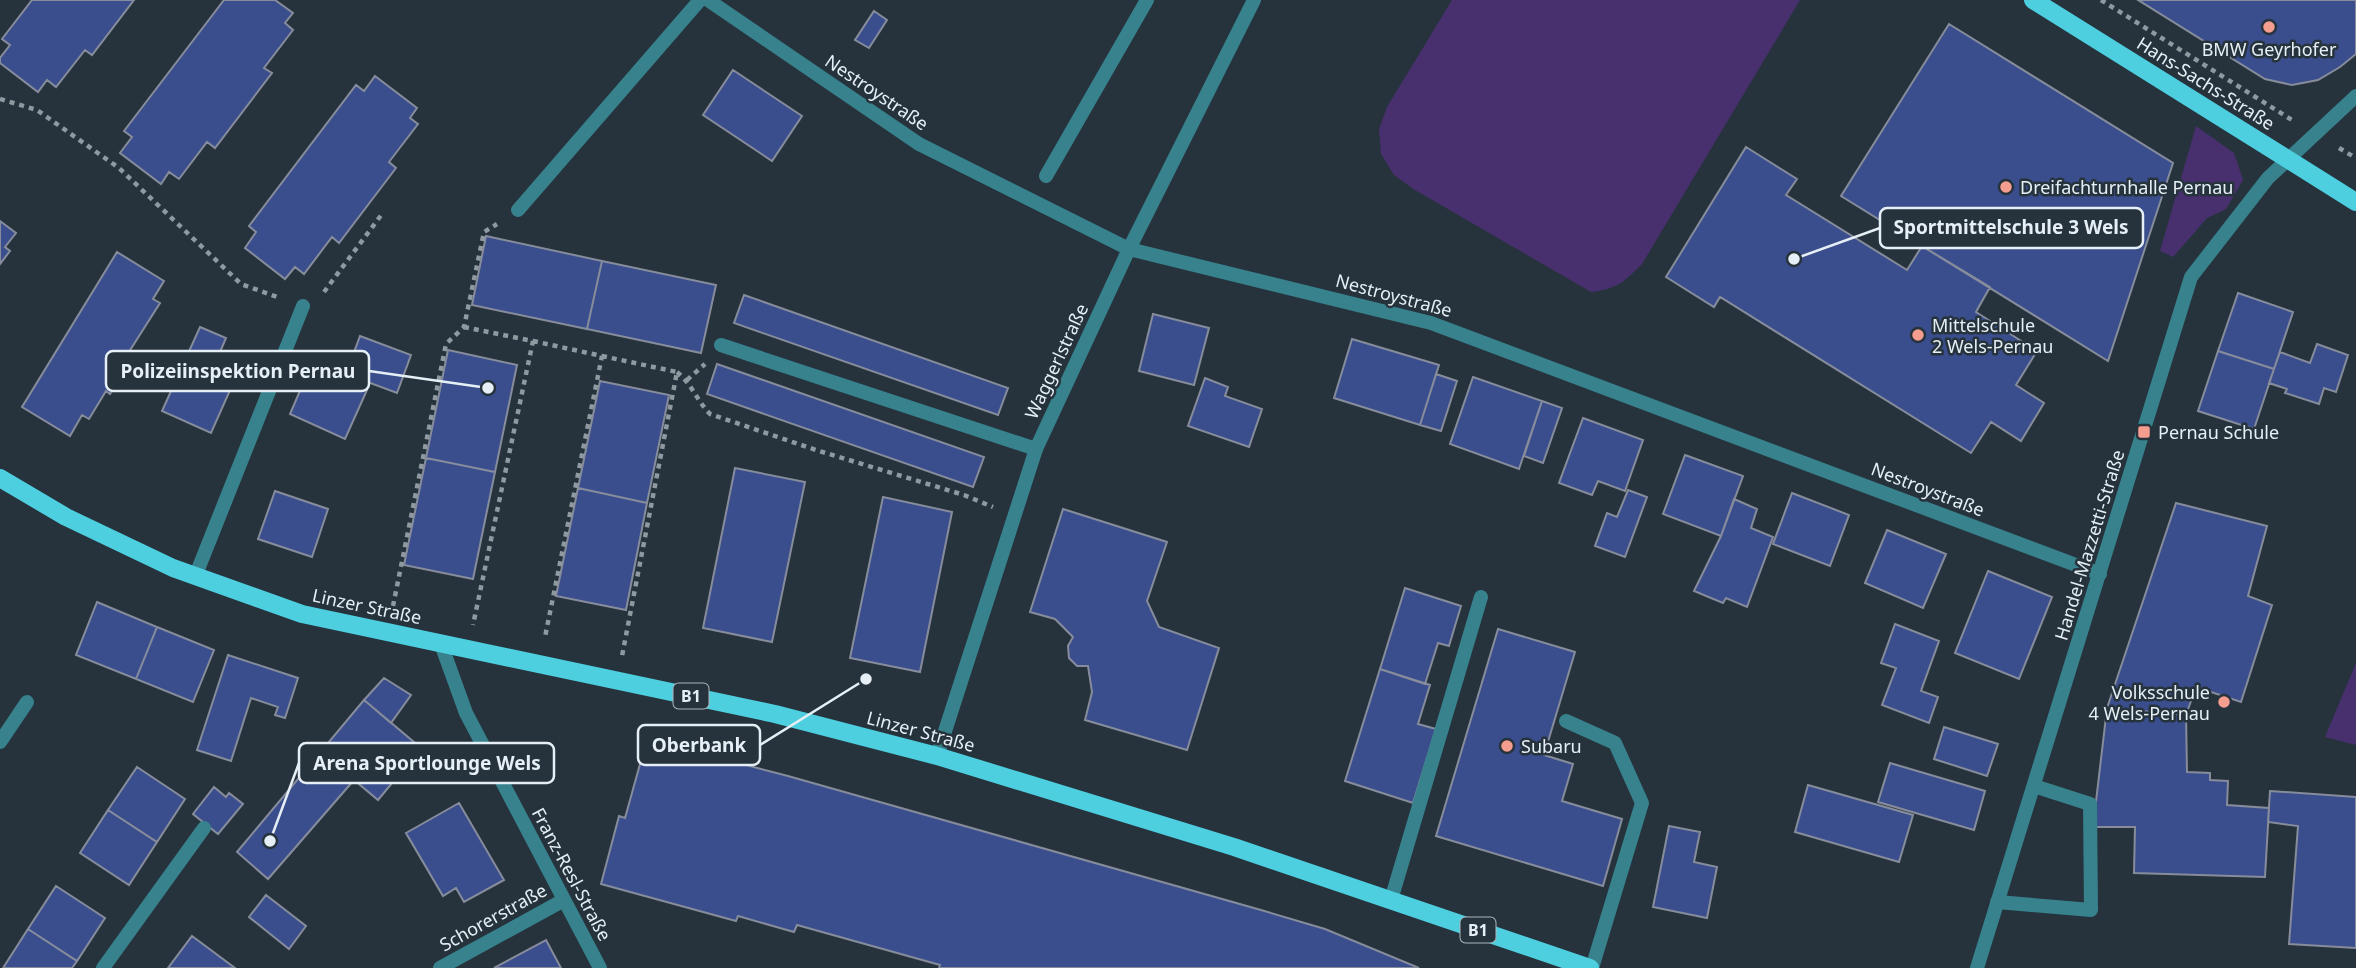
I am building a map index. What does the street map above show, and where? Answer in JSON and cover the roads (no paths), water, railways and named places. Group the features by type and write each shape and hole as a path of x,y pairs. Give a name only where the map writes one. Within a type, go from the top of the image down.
{"main road":[{"name":"Hans-Sachs-Straße","path":"2034,0 2356,202"},
{"name":"Linzer Straße","path":"0,478 66,517 195,577 302,614 775,714 937,756 1234,847 1391,900 1565,964 1591,968"}],"street":[{"path":"518,210 700,0"},
{"name":"Nestroystraße","path":"708,0 919,144 1129,249 1431,323 2100,575"},
{"path":"1046,176 1147,0"},
{"name":"Waggerlstraße","path":"937,756 1036,449 1129,249 1254,0"},
{"name":"Handel-Mazzetti-Straße","path":"1977,968 2191,277 2268,178 2356,96"},
{"path":"195,577 303,306"},
{"path":"721,345 1036,449"},
{"path":"1391,900 1481,597"},
{"name":"Franz-Resl-Straße","path":"441,644 466,713 600,968"},
{"path":"0,742 26,702"},
{"path":"1566,721 1615,743 1642,803 1591,968"},
{"path":"1997,902 2091,910 2090,804 2034,786"},
{"path":"103,968 204,828"},
{"name":"Schorerstraße","path":"440,968 564,900"}],"place":[{"name":"BMW Geyrhofer","path":"2269,27"},
{"name":"Dreifachturnhalle Pernau","path":"2006,187"},
{"name":"Sportmittelschule 3 Wels","path":"1794,259"},
{"name":"Mittelschule 2 Wels-Pernau","path":"1918,335"},
{"name":"Polizeiinspektion Pernau","path":"488,388"},
{"name":"Pernau Schule","path":"2144,432"},
{"name":"Oberbank","path":"866,679"},
{"name":"Volksschule 4 Wels-Pernau","path":"2224,702"},
{"name":"Subaru","path":"1507,746"},
{"name":"Arena Sportlounge Wels","path":"270,841"}]}
